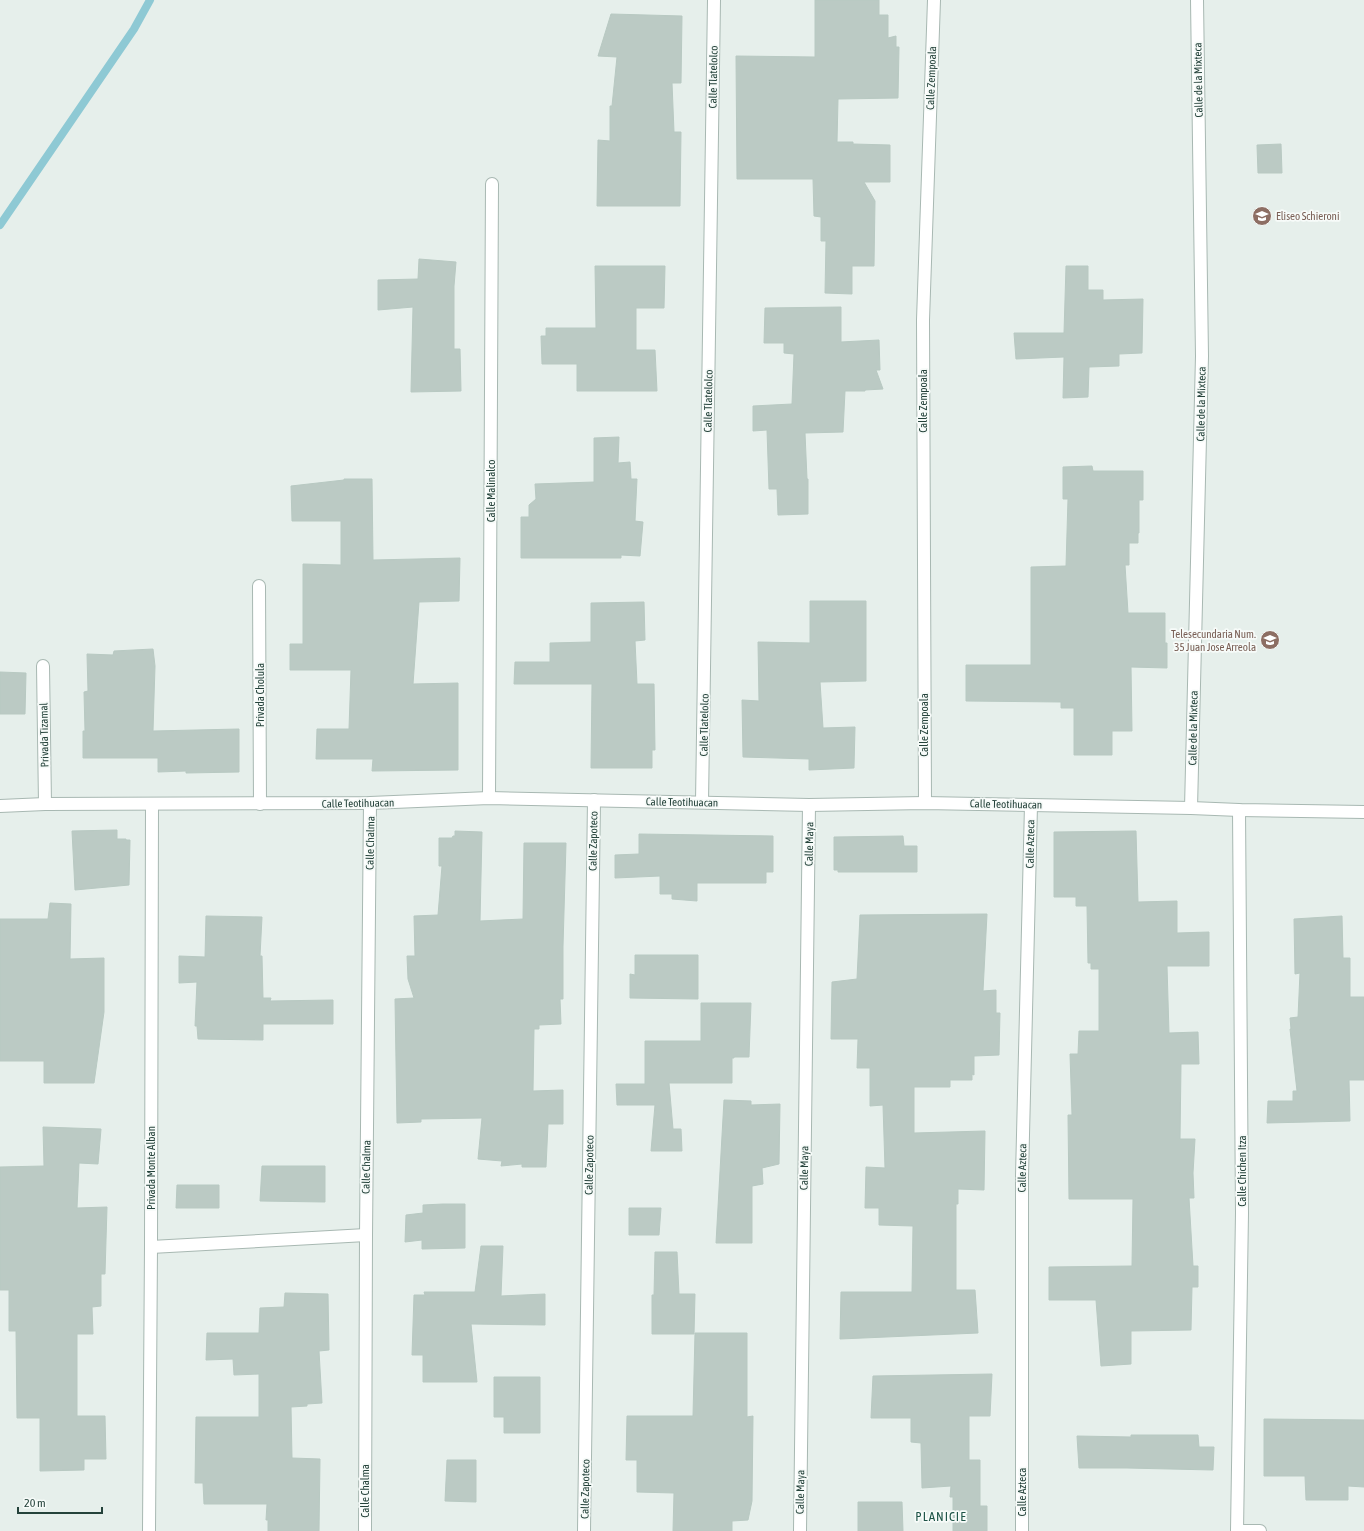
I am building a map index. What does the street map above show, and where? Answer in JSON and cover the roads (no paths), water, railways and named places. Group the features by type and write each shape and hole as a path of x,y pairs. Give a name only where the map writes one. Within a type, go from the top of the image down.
{"street":[{"name":"Calle Tlatelolco","path":"702,802 714,0"},
{"name":"Calle Zempoala","path":"925,803 923,320 934,0"},
{"name":"Calle de la Mixteca","path":"1191,808 1202,356 1197,0"},
{"name":"Calle Malinalco","path":"489,798 492,184"},
{"name":"Privada Cholula","path":"259,586 260,804"},
{"name":"Privada Tizamal","path":"43,666 45,804"},
{"name":"Calle Teotihuacan","path":"0,806 45,804 370,803 489,798 809,805 925,803 1364,812"},
{"name":"Calle Zapoteco","path":"584,1531 594,800"},
{"name":"Calle Chalma","path":"365,1531 370,803"},
{"name":"Privada Monte Alban","path":"149,1531 152,804"},
{"name":"Calle Maya","path":"800,1531 809,805"},
{"name":"Calle Azteca","path":"1022,1531 1022,1176 1031,805"},
{"name":"Calle Chichen Itza","path":"1237,1531 1242,1213 1239,810"},
{"path":"151,1247 366,1235"},
{"path":"1237,1531 1260,1531"}],"waterway":[{"path":"0,225 134,29 150,0"}],"place":[{"name":"Eliseo Schieroni","path":"1262,216"},
{"name":"Telesecundaria Num. 35 Juan Jose Arreola","path":"1270,640"}],"district":[{"name":"PLANICIE","path":"941,1516"}]}
